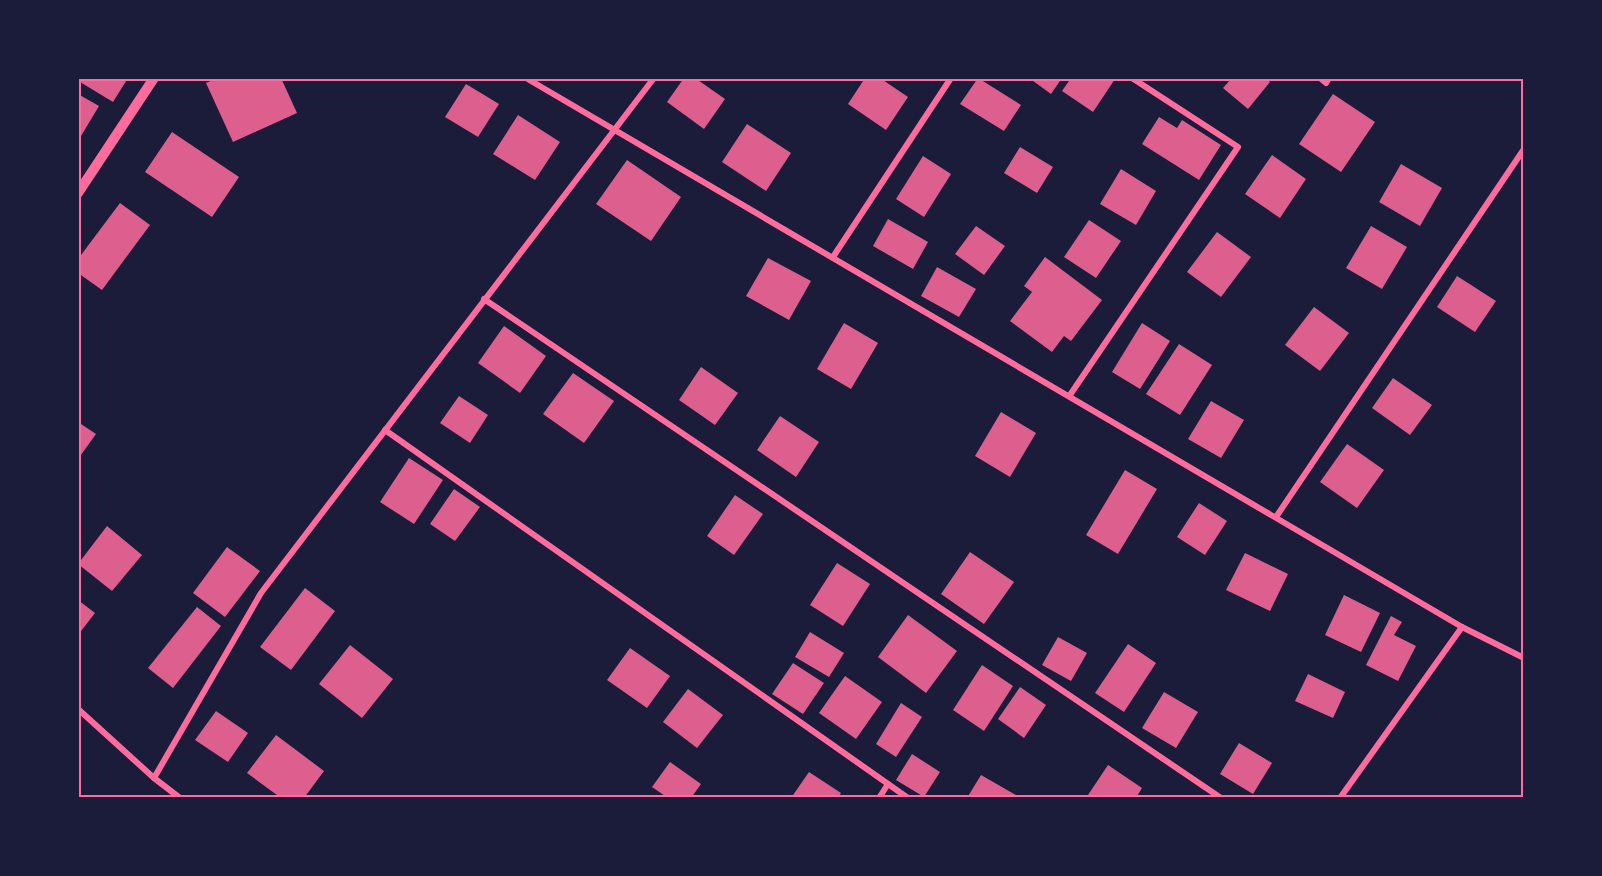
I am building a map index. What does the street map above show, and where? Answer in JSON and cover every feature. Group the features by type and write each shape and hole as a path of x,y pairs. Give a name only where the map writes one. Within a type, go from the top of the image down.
{"street":[{"path":"78,193 154,78"},
{"path":"526,78 1462,627 1524,658"},
{"path":"154,778 261,593 654,78"},
{"path":"833,257 951,78"},
{"path":"1070,395 1238,147 1132,78"},
{"path":"1320,78 1326,82 1329,78"},
{"path":"1276,517 1524,149"},
{"path":"484,299 1221,798"},
{"path":"385,430 908,798"},
{"path":"1340,798 1462,627"},
{"path":"78,710 154,778 180,798"},
{"path":"879,798 888,784"}],"building":[{"path":"82,78 128,78 113,102 80,82"},
{"path":"217,78 281,78 297,113 233,142 206,83"},
{"path":"684,78 695,78 725,99 704,129 667,102"},
{"path":"865,78 880,78 908,97 886,130 848,104"},
{"path":"978,78 1021,105 1004,131 960,104"},
{"path":"1029,78 1062,78 1051,94"},
{"path":"1071,78 1115,79 1093,112 1062,91"},
{"path":"1232,78 1265,78 1270,82 1248,109 1223,88"},
{"path":"466,84 499,104 478,137 445,117"},
{"path":"78,94 99,106 78,141"},
{"path":"1333,94 1375,122 1341,172 1299,144"},
{"path":"518,115 560,142 535,180 493,154"},
{"path":"1159,117 1177,128 1182,120 1221,145 1199,180 1142,144"},
{"path":"747,124 791,153 766,191 722,162"},
{"path":"172,132 239,177 212,217 145,172"},
{"path":"1020,147 1053,167 1037,193 1004,173"},
{"path":"1272,155 1306,179 1280,218 1245,194"},
{"path":"923,156 951,174 924,217 896,199"},
{"path":"627,160 681,197 651,241 596,204"},
{"path":"1401,164 1442,188 1420,226 1379,202"},
{"path":"1121,169 1156,191 1136,225 1100,204"},
{"path":"120,203 150,225 102,290 78,273 78,259"},
{"path":"888,219 928,242 913,269 873,246"},
{"path":"1089,220 1121,241 1096,278 1064,257"},
{"path":"976,226 1005,246 984,275 955,254"},
{"path":"1371,226 1407,247 1382,289 1346,268"},
{"path":"1217,232 1251,257 1221,297 1187,272"},
{"path":"1045,257 1102,300 1071,341 1064,336 1052,352 1010,321 1032,292 1024,286"},
{"path":"768,258 811,281 789,320 746,296"},
{"path":"937,267 976,289 959,317 921,296"},
{"path":"1457,276 1496,301 1475,332 1437,307"},
{"path":"1314,307 1349,333 1320,371 1285,345"},
{"path":"844,323 878,343 851,389 817,369"},
{"path":"1142,323 1170,341 1140,389 1112,372"},
{"path":"504,326 546,356 520,393 478,363"},
{"path":"1179,344 1212,365 1180,415 1146,394"},
{"path":"701,367 738,393 715,425 679,400"},
{"path":"573,373 614,401 584,443 543,414"},
{"path":"1393,378 1432,405 1410,435 1372,408"},
{"path":"459,396 488,415 470,443 440,423"},
{"path":"1211,401 1244,420 1221,458 1188,439"},
{"path":"1001,412 1036,433 1010,477 975,456"},
{"path":"780,416 819,442 796,477 757,450"},
{"path":"78,422 96,434 78,459"},
{"path":"1347,444 1384,470 1357,508 1320,482"},
{"path":"409,458 443,480 414,524 380,502"},
{"path":"1125,470 1157,489 1118,554 1086,535"},
{"path":"454,489 480,507 455,541 430,524"},
{"path":"735,495 763,514 734,555 707,536"},
{"path":"1199,503 1227,521 1205,555 1177,537"},
{"path":"107,526 142,555 112,591 78,564"},
{"path":"227,547 260,571 225,617 193,593"},
{"path":"970,552 1014,582 984,624 941,594"},
{"path":"1245,553 1288,574 1270,611 1226,590"},
{"path":"837,563 870,584 843,626 810,605"},
{"path":"305,588 335,611 291,670 260,647"},
{"path":"1344,595 1380,613 1361,652 1325,635"},
{"path":"78,600 95,613 78,635"},
{"path":"197,607 221,626 173,688 148,668"},
{"path":"908,615 957,651 926,693 878,657"},
{"path":"1391,616 1402,622 1394,635 1416,646 1398,681 1366,665"},
{"path":"810,632 844,653 829,677 795,657"},
{"path":"1058,637 1087,653 1071,681 1042,665"},
{"path":"1128,644 1156,663 1124,712 1095,693"},
{"path":"350,645 393,679 362,718 319,684"},
{"path":"630,648 670,676 647,708 607,680"},
{"path":"793,663 824,683 803,714 772,694"},
{"path":"982,665 1013,686 984,731 953,710"},
{"path":"1308,674 1345,692 1333,718 1295,701"},
{"path":"845,676 882,702 856,739 819,713"},
{"path":"1020,687 1046,705 1024,738 998,719"},
{"path":"688,689 723,715 697,748 663,722"},
{"path":"1164,692 1198,712 1176,748 1142,728"},
{"path":"901,703 922,717 896,757 876,744"},
{"path":"216,711 248,733 228,762 195,740"},
{"path":"276,735 324,771 304,798 281,798 247,773"},
{"path":"1239,743 1272,763 1253,794 1220,774"},
{"path":"912,754 940,772 924,797 896,780"},
{"path":"670,762 701,784 691,798 668,798 652,787"},
{"path":"1108,765 1142,788 1136,798 1086,798"},
{"path":"809,772 841,793 838,798 791,798"},
{"path":"981,775 1021,798 967,798"}]}
